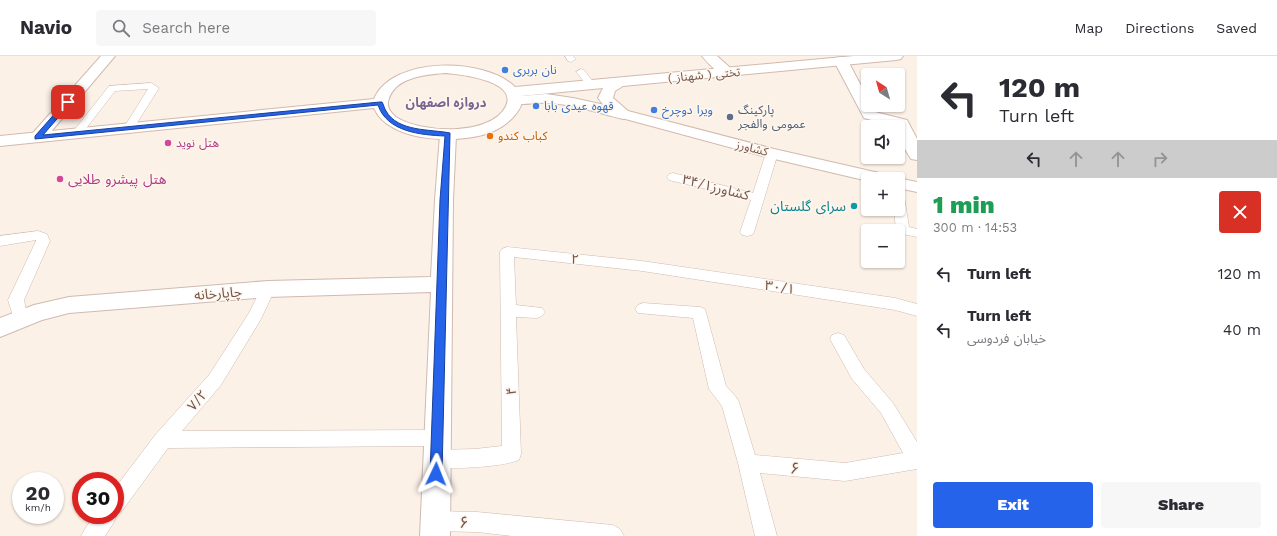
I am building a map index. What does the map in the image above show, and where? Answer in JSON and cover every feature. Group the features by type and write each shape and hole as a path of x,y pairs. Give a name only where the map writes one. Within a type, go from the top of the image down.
{"street":[{"path":"38,137 108,56"},
{"path":"709,56 729,73"},
{"name":"تختی ( شهناز )","path":"514,96 591,85 729,73 850,59 896,56"},
{"path":"850,59 869,115 901,123 917,155"},
{"path":"443,62 465,70 484,74 500,81 514,96 514,106 506,117 492,126 472,132 448,135 424,133 403,127 391,120 383,112 380,103 383,93 392,84 406,76 424,71 443,62"},
{"path":"618,83 609,88 605,98 622,114"},
{"name":"کشاورز","path":"514,96 546,98 573,102 861,174"},
{"path":"0,141 380,103"},
{"path":"435,529 441,284 448,135"},
{"path":"905,184 917,187"},
{"name":"چاپارخانه","path":"0,328 20,318 45,309 69,305 268,289 441,284"}],"lane":[{"path":"581,72 591,85"},
{"path":"76,133 112,88 151,86 154,88 128,129"},
{"path":"747,232 772,153"},
{"name":"کشاورز۳۴/۱","path":"673,177 759,198"},
{"path":"901,216 903,230 917,233"},
{"path":"0,241 38,234 43,240 16,300 20,318"},
{"name":"۲","path":"507,252 642,266"},
{"name":"۴","path":"437,448 475,458 512,454 507,252"},
{"name":"۳۰/۱","path":"642,266 894,304 917,310"},
{"name":"۷/۲","path":"124,492 163,440 215,380 256,315 268,289"},
{"path":"643,309 700,313 718,389 730,402 748,463 766,536"},
{"path":"509,310 537,312"},
{"name":"۶","path":"748,463 845,472 917,460 887,408 858,374 838,339"},
{"path":"163,440 437,448"},
{"name":"۶","path":"435,529 477,522 613,536"},
{"path":"92,536 101,524"}],"place":[{"name":"نان بربری","path":"505,70"},
{"name":"قهوه عیدی بابا","path":"536,106"},
{"name":"ویرا دوچرخ","path":"654,110"},
{"name":"پارکینگ عمومی والفجر","path":"730,117"},
{"name":"کباب کندو","path":"490,136"},
{"name":"هتل نوید","path":"168,143"},
{"name":"هتل پیشرو طلایی","path":"60,179"},
{"name":"سرای گلستان","path":"854,206"}],"district":[{"name":"دروازه اصفهان","path":"446,102"}],"route":[{"path":"68,102 38,137 173,125 380,103 383,112 391,120 403,127 424,133 448,135 444,200 436,474"}]}
